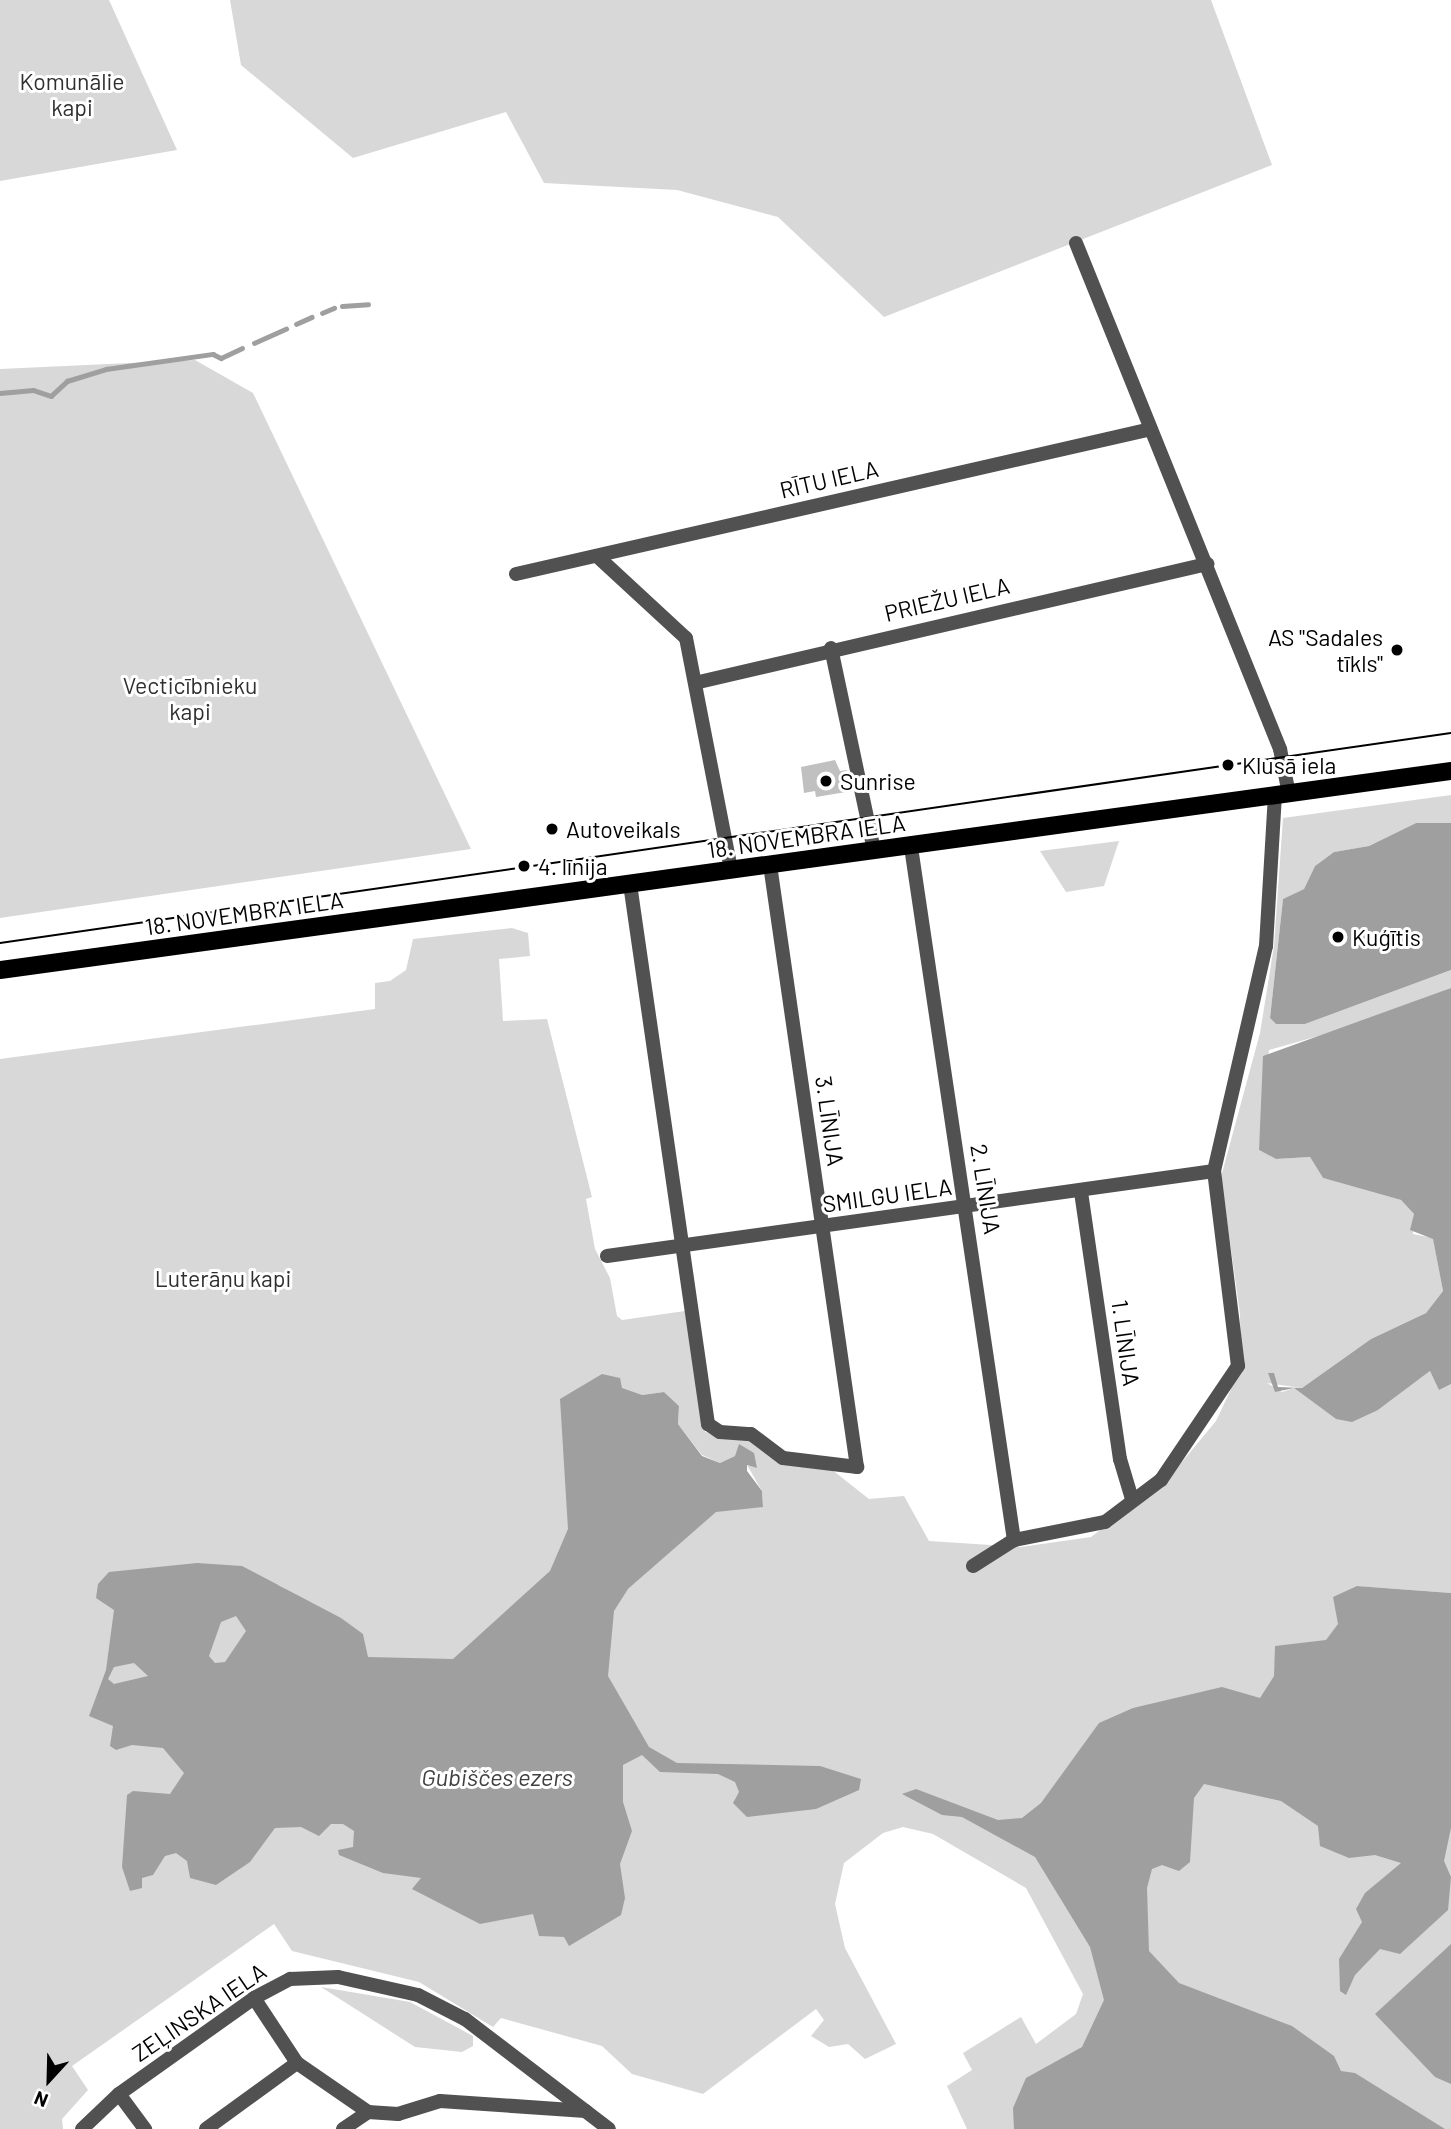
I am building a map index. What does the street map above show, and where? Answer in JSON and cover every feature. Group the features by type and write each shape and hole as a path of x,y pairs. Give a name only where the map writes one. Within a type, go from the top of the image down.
{"main road":[{"name":"18. NOVEMBRA IELA","path":"0,971 1451,771"}],"street":[{"path":"973,1566 1014,1539 1105,1522 1132,1499 1161,1480 1182,1455 1238,1366 1214,1171 1266,946 1282,795 1280,749 1076,243"},
{"name":"RĪTU IELA","path":"516,574 1151,429"},
{"path":"597,556 686,638 699,682 731,870"},
{"name":"PRIEŽU IELA","path":"699,682 831,648 1207,564"},
{"path":"831,648 874,851"},
{"name":"2. LĪNIJA","path":"911,847 1014,1539"},
{"name":"3. LĪNIJA","path":"683,1245 708,1424 720,1432 751,1434 783,1458 857,1467 771,865"},
{"path":"630,884 683,1245"},
{"name":"SMILGU IELA","path":"607,1256 1081,1192 1214,1171"},
{"name":"1. LĪNIJA","path":"1081,1192 1120,1459 1132,1499"},
{"name":"ZEĻINSKA IELA","path":"82,2129 120,2094 254,1998 300,1978 383,1984 418,1995 482,2029 609,2129"},
{"path":"254,1998 297,2063 368,2112 398,2114 440,2101 586,2111"},
{"path":"206,2129 297,2063"},
{"path":"120,2094 145,2129"},
{"path":"343,2129 368,2112"}],"green space":[{"name":"Komunālie kapi","path":"0,0 109,0 177,150 0,181"},
{"path":"230,0 1211,0 1272,165 884,317 778,217 677,190 544,183 506,112 353,158 241,65"},
{"name":"Vecticībnieku kapi","path":"195,360 253,393 471,849 0,918 0,369"},
{"name":"Luterāņu kapi","path":"1451,795 1451,823 1416,823 1369,846 1334,852 1315,866 1304,889 1283,899 1270,1018 1276,1024 1305,1024 1451,970 1451,988 1368,1022 1269,1050 1259,1150 1276,1159 1310,1157 1323,1178 1401,1200 1414,1214 1413,1234 1433,1238 1443,1291 1426,1313 1371,1339 1302,1388 1267,1383 1282,1392 1294,1388 1336,1419 1378,1410 1430,1371 1439,1389 1451,1384 1451,1593 1357,1586 1451,1736 1451,2129 967,2129 947,2086 972,2070 963,2053 1021,2017 1036,2044 1076,2014 1083,1994 1026,1888 933,1834 903,1827 883,1833 844,1863 835,1904 845,1948 896,2044 865,2059 848,2044 829,2047 811,2036 824,2020 816,2009 703,2094 632,2074 602,2046 501,2018 493,2027 419,1982 292,1951 274,1924 72,2066 88,2090 62,2119 63,2129 0,2129 0,1059 375,1009 375,983 390,981 406,970 413,939 512,928 528,933 530,956 499,959 503,1021 547,1019 592,1197 586,1199 595,1249 610,1278 617,1316 622,1320 685,1311 705,1432 749,1438 831,1469 869,1499 904,1496 929,1541 1021,1547 1091,1537 1167,1480 1216,1421 1241,1368 1240,1314 1221,1177 1260,1033 1274,946 1283,818","holes":["664,1392 679,1406 678,1424 702,1455 720,1463 735,1456 757,1468 747,1465 762,1491 763,1506 716,1511 628,1589 642,1395","279,1585 363,1634 365,1650 262,1588"]},
{"path":"1119,841 1104,886 1066,892 1040,851"},
{"path":"321,1987 410,2002 473,2036 473,2046 462,2052 415,2047"}],"water":[{"path":"1416,823 1451,823 1451,970 1305,1024 1276,1024 1270,1018 1283,899 1304,889 1315,866 1334,852 1369,846"},
{"path":"1451,988 1451,1384 1439,1390 1430,1371 1378,1410 1352,1422 1336,1419 1294,1388 1275,1392 1268,1373 1274,1373 1278,1387 1302,1388 1371,1339 1426,1313 1443,1291 1433,1239 1410,1230 1414,1214 1401,1200 1323,1178 1310,1157 1276,1159 1259,1150 1263,1056"},
{"name":"Gubiščes ezers","path":"602,1374 620,1378 622,1388 642,1395 664,1392 679,1406 678,1424 702,1456 720,1463 735,1456 739,1444 754,1453 757,1468 747,1465 747,1471 762,1491 763,1507 716,1512 628,1589 614,1611 608,1676 649,1747 677,1763 820,1766 861,1779 859,1790 816,1809 747,1817 733,1803 739,1792 735,1782 718,1774 660,1772 642,1755 623,1765 623,1802 632,1831 620,1864 625,1898 621,1915 569,1946 564,1937 539,1936 533,1914 480,1924 412,1889 421,1878 383,1873 339,1855 338,1850 353,1847 354,1831 343,1824 331,1824 319,1836 301,1827 275,1828 250,1862 216,1885 190,1878 187,1861 176,1853 165,1856 153,1875 142,1878 142,1888 130,1891 122,1867 127,1795 133,1791 170,1794 184,1773 163,1748 132,1745 116,1750 110,1746 113,1726 89,1716 106,1670 114,1610 96,1598 98,1584 109,1572 197,1563 242,1566 341,1618 363,1634 368,1657 453,1659 550,1571 568,1529 560,1399","holes":["236,1616 246,1631 225,1662 215,1663 209,1656 221,1622","134,1663 148,1676 114,1684 108,1679 114,1667"]},
{"path":"1357,1586 1451,1593 1451,1828 1444,1861 1451,1877 1448,1910 1400,1954 1380,1949 1355,1975 1346,1995 1340,1991 1339,1959 1362,1922 1356,1909 1365,1893 1401,1863 1375,1855 1349,1858 1320,1846 1318,1826 1281,1801 1204,1784 1194,1798 1190,1862 1179,1871 1162,1865 1152,1869 1147,1888 1149,1951 1179,1983 1292,2026 1334,2056 1341,2071 1355,2073 1445,2129 1014,2129 1013,2108 1026,2078 1082,2047 1104,2000 1090,1947 1035,1857 962,1817 942,1815 902,1794 916,1789 998,1820 1022,1818 1041,1803 1099,1723 1133,1708 1222,1687 1260,1698 1274,1676 1275,1646 1326,1640 1338,1624 1333,1597"},
{"path":"1451,1944 1451,2084 1435,2077 1375,2014"}],"building":[{"name":"Sunrise","path":"835,760 840,771 847,770 852,791 816,797 815,791 804,793 801,767"}],"waterway":[{"path":"342,306 368,304"},
{"path":"322,313 334,308"},
{"path":"296,324 312,317"},
{"path":"254,343 286,329"},
{"path":"0,393 33,390 51,396 67,381 106,369 213,354 221,358 242,348"}],"tram line":[{"path":"0,943 1451,733"}],"place":[{"name":"AS \"Sadales tīkls\"","path":"1397,650"},
{"name":"Klusā iela","path":"1228,765"},
{"name":"Sunrise","path":"826,781"},
{"name":"Autoveikals","path":"552,829"},
{"name":"4. līnija","path":"524,866"},
{"name":"Kuģītis","path":"1338,937"}]}
